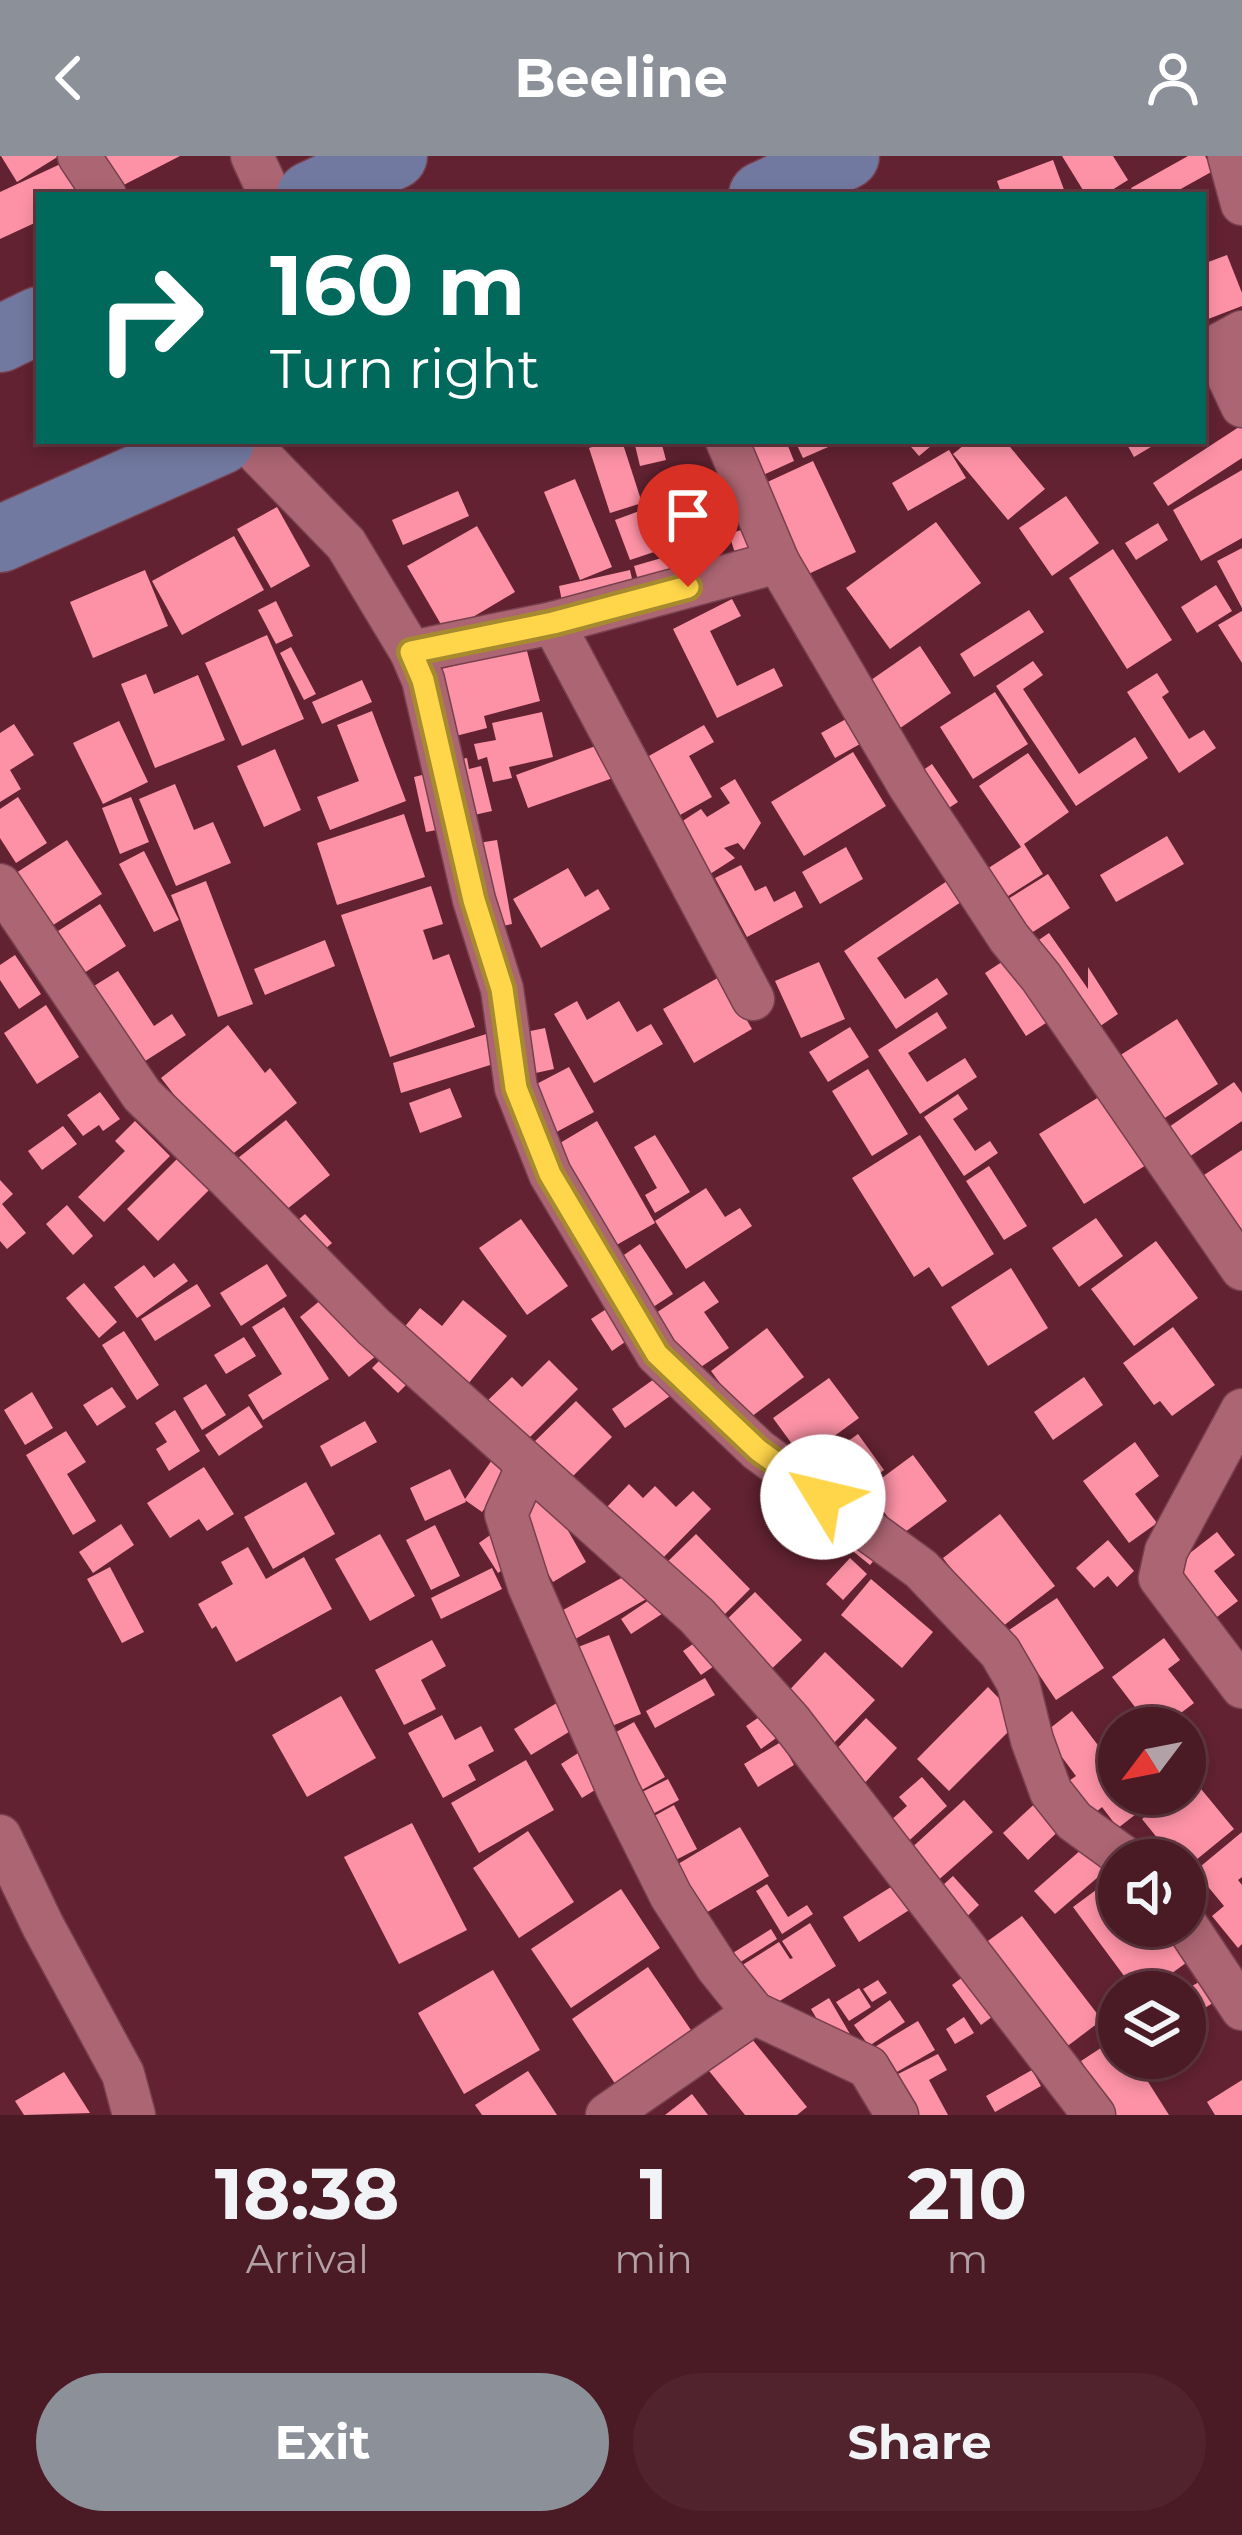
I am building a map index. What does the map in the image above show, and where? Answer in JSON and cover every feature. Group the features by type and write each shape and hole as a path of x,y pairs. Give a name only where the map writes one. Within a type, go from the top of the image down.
{"main road":[{"path":"316,192 394,156"},
{"path":"768,192 846,156"},
{"path":"0,339 36,321"},
{"path":"0,539 214,444"}],"street":[{"path":"80,156 103,192"},
{"path":"252,156 269,192"},
{"path":"1229,156 1242,204"},
{"path":"1242,332 1216,351 1242,406"},
{"path":"249,444 346,544 411,652 423,680 474,900 502,989 516,1088 550,1174 657,1354 758,1450 921,1569 1000,1652 1018,1683 1051,1792 1074,1821 1099,1839"},
{"path":"729,444 778,562 908,784 1242,1269"},
{"path":"411,652 553,623 778,562"},
{"path":"553,623 753,999"},
{"path":"0,885 142,1095 374,1327 698,1616 791,1722 1077,2109"},
{"path":"1242,1410 1166,1551 1160,1578 1242,1687"},
{"path":"528,1465 506,1514 529,1586 618,1790 671,1896 754,2013 868,2067 897,2115"},
{"path":"0,1836 123,2074 134,2115"},
{"path":"1201,1947 1242,2008"},
{"path":"607,2115 754,2013"}],"building":[{"path":"1,156 59,156 17,182"},
{"path":"92,156 180,156 110,192"},
{"path":"1062,156 1113,156 1128,180 1109,192 1084,192"},
{"path":"1188,156 1205,156 1213,171 1175,192 1133,192 1131,188"},
{"path":"1053,160 1065,192 1001,192 997,181"},
{"path":"67,161 82,192 36,192 36,222 0,239 0,192"},
{"path":"1227,255 1242,293 1242,306 1206,320 1206,263"},
{"path":"1242,425 1242,458 1168,506 1153,483"},
{"path":"623,444 642,503 610,513 589,448"},
{"path":"635,444 662,444 666,460 640,466"},
{"path":"760,444 787,444 794,461 754,479 742,452"},
{"path":"796,444 835,444 803,458"},
{"path":"909,444 933,444 919,456"},
{"path":"965,444 1008,444 1045,489 1008,520 953,454"},
{"path":"1127,444 1156,444 1134,457"},
{"path":"949,450 966,478 908,511 892,483"},
{"path":"813,461 856,552 804,576 761,485"},
{"path":"1242,470 1242,538 1201,561 1173,510"},
{"path":"575,479 612,567 580,580 544,492"},
{"path":"458,491 469,516 403,545 392,520"},
{"path":"1066,496 1099,543 1052,576 1019,528"},
{"path":"277,507 310,566 271,588 237,529"},
{"path":"642,510 657,551 630,560 615,520"},
{"path":"936,522 981,583 890,649 846,588"},
{"path":"1158,523 1168,540 1136,560 1125,543"},
{"path":"477,526 515,592 446,633 407,566"},
{"path":"747,528 758,559 739,566 729,534"},
{"path":"234,536 264,590 182,635 152,581"},
{"path":"710,544 719,571 642,594 634,566"},
{"path":"1242,548 1242,608 1217,561"},
{"path":"1113,549 1172,640 1127,669 1069,578"},
{"path":"145,570 168,626 93,658 70,602"},
{"path":"630,570 636,596 564,612 559,586"},
{"path":"1216,585 1232,611 1197,633 1181,607"},
{"path":"732,599 741,616 710,631 737,686 774,668 783,686 717,718 673,629"},
{"path":"276,601 293,636 276,644 258,610"},
{"path":"1029,610 1044,632 974,677 960,654"},
{"path":"1242,611 1242,663 1218,625"},
{"path":"267,635 304,719 242,746 205,663"},
{"path":"920,646 951,693 893,733 861,687"},
{"path":"291,647 316,694 304,700 280,653"},
{"path":"526,647 540,701 484,716 487,728 448,738 430,672"},
{"path":"1033,661 1043,675 1023,689 1079,774 1135,737 1148,758 1076,806 996,686"},
{"path":"1157,673 1169,692 1162,697 1189,739 1204,730 1216,748 1179,773 1127,692"},
{"path":"146,674 154,694 198,675 225,740 155,768 121,684"},
{"path":"362,680 372,702 322,724 312,702"},
{"path":"995,692 1028,744 973,779 940,727"},
{"path":"372,711 406,801 330,830 317,797 359,781 337,725"},
{"path":"542,712 553,757 509,767 512,778 493,782 487,757 478,760 474,744 496,740 492,723"},
{"path":"855,714 869,739 835,758 821,733"},
{"path":"119,721 148,782 103,804 73,743"},
{"path":"14,724 34,755 10,770 21,789 0,802 0,733"},
{"path":"704,725 714,742 689,756 712,797 680,815 647,757"},
{"path":"601,744 613,778 528,808 516,775"},
{"path":"275,749 301,810 264,827 237,766"},
{"path":"853,752 886,806 804,856 771,802"},
{"path":"1028,753 1069,812 1024,844 1043,874 994,905 976,876 1021,847 979,786"},
{"path":"467,758 469,769 481,766 492,811 465,817 452,761"},
{"path":"932,764 958,802 938,815 913,777"},
{"path":"434,772 447,828 426,832 414,777"},
{"path":"735,779 761,823 744,850 738,843 724,848 735,858 710,874 681,822 701,809 707,817 730,803 720,788"},
{"path":"175,784 194,830 213,822 231,863 176,886 139,799"},
{"path":"18,797 47,843 16,863 0,838 0,809"},
{"path":"131,797 149,842 120,854 102,808"},
{"path":"404,814 425,877 337,905 317,843"},
{"path":"1167,836 1184,864 1116,902 1100,875"},
{"path":"67,840 102,894 50,927 16,873"},
{"path":"497,840 512,924 487,929 472,844"},
{"path":"846,847 863,879 820,904 802,872"},
{"path":"144,851 179,920 154,932 119,864"},
{"path":"741,865 755,891 766,886 774,902 795,891 803,907 747,937 715,878"},
{"path":"568,868 585,897 598,889 610,909 541,948 513,899"},
{"path":"1048,874 1070,908 1022,939 1000,904"},
{"path":"950,879 964,900 877,958 905,999 937,978 948,994 896,1029 844,951"},
{"path":"206,881 253,1004 218,1017 171,895"},
{"path":"431,886 443,924 423,930 433,960 449,954 475,1027 390,1057 341,915"},
{"path":"100,904 126,946 84,973 58,931"},
{"path":"1049,933 1088,989 1088,967 1118,1014 1090,1033 1030,946"},
{"path":"325,940 335,966 265,995 254,969"},
{"path":"15,955 41,994 19,1009 0,980 0,965"},
{"path":"1011,956 1052,1019 1026,1036 985,973"},
{"path":"819,962 845,1019 801,1038 775,981"},
{"path":"118,971 154,1026 172,1014 186,1035 142,1063 94,986"},
{"path":"721,976 752,1029 694,1063 663,1009"},
{"path":"577,1001 587,1020 619,1001 637,1032 651,1024 663,1044 594,1083 554,1014"},
{"path":"46,1005 79,1057 37,1084 4,1033"},
{"path":"937,1012 947,1028 908,1053 927,1082 965,1058 977,1077 920,1114 878,1050"},
{"path":"1177,1019 1218,1084 1160,1121 1119,1056"},
{"path":"228,1025 265,1073 270,1068 297,1103 225,1160 161,1078"},
{"path":"850,1027 869,1057 828,1082 809,1052"},
{"path":"545,1028 554,1069 531,1074 521,1033"},
{"path":"496,1031 506,1060 401,1093 393,1063"},
{"path":"569,1067 594,1112 549,1136 525,1090"},
{"path":"868,1069 908,1134 872,1156 832,1091"},
{"path":"1234,1082 1242,1093 1242,1121 1189,1157 1169,1127"},
{"path":"450,1088 462,1117 420,1133 409,1103"},
{"path":"100,1092 120,1119 103,1131 99,1125 83,1136 67,1115"},
{"path":"1107,1092 1151,1162 1084,1204 1039,1134"},
{"path":"958,1094 968,1109 953,1119 975,1151 990,1141 998,1153 964,1176 924,1117"},
{"path":"286,1120 330,1175 277,1217 233,1162"},
{"path":"135,1121 170,1156 104,1222 78,1197 125,1151 115,1141"},
{"path":"597,1121 655,1223 613,1247 555,1146"},
{"path":"63,1126 77,1144 42,1170 28,1151"},
{"path":"655,1135 690,1192 655,1213 645,1195 657,1188 634,1147"},
{"path":"920,1135 994,1254 942,1287 929,1267 914,1277 852,1178"},
{"path":"1242,1150 1242,1231 1204,1175"},
{"path":"183,1153 214,1185 158,1241 127,1209"},
{"path":"989,1166 1027,1226 1004,1240 966,1181"},
{"path":"0,1180 13,1194 2,1204 26,1233 7,1249 0,1241"},
{"path":"706,1188 725,1217 740,1208 752,1226 686,1269 655,1221"},
{"path":"67,1205 93,1236 73,1255 46,1224"},
{"path":"305,1214 332,1243 316,1257 290,1227"},
{"path":"1096,1218 1123,1256 1079,1287 1052,1248"},
{"path":"521,1219 568,1286 527,1315 479,1248"},
{"path":"1156,1241 1198,1298 1134,1346 1091,1289"},
{"path":"640,1244 673,1294 650,1309 618,1259"},
{"path":"174,1263 188,1281 137,1318 114,1287 144,1265 154,1278"},
{"path":"267,1264 287,1296 241,1326 220,1293"},
{"path":"1011,1268 1048,1328 988,1366 951,1307"},
{"path":"704,1281 719,1302 704,1312 729,1348 689,1375 650,1317"},
{"path":"84,1283 117,1322 99,1338 66,1298"},
{"path":"197,1284 211,1306 155,1341 141,1319"},
{"path":"327,1295 376,1356 349,1377 300,1317"},
{"path":"463,1300 507,1336 464,1389 398,1335 420,1308 442,1326"},
{"path":"617,1302 638,1333 612,1351 591,1319"},
{"path":"284,1307 329,1379 263,1420 248,1395 282,1374 252,1327"},
{"path":"1173,1327 1215,1385 1172,1416 1160,1401 1154,1405 1123,1363"},
{"path":"767,1328 804,1377 747,1420 711,1371"},
{"path":"124,1331 159,1385 137,1400 102,1345"},
{"path":"244,1337 256,1356 226,1374 214,1355"},
{"path":"387,1353 413,1378 398,1393 372,1368"},
{"path":"549,1360 578,1389 524,1443 485,1403 512,1377 522,1387"},
{"path":"664,1372 677,1391 625,1428 612,1409"},
{"path":"1084,1377 1103,1405 1053,1440 1034,1412"},
{"path":"829,1378 859,1418 803,1459 773,1418"},
{"path":"206,1384 226,1415 202,1430 183,1398"},
{"path":"112,1387 126,1407 97,1426 83,1405"},
{"path":"32,1392 53,1428 25,1445 4,1410"},
{"path":"576,1401 612,1437 566,1483 530,1446"},
{"path":"249,1406 263,1427 219,1456 205,1435"},
{"path":"175,1410 200,1451 169,1471 156,1449 167,1442 155,1423"},
{"path":"365,1421 377,1442 331,1467 320,1446"},
{"path":"66,1431 86,1462 67,1474 96,1521 73,1535 26,1455"},
{"path":"858,1434 884,1470 843,1500 817,1463"},
{"path":"1135,1442 1159,1476 1135,1494 1157,1523 1129,1543 1083,1481"},
{"path":"913,1455 947,1501 901,1535 867,1489"},
{"path":"494,1457 512,1470 482,1512 465,1500 425,1521 410,1488 450,1469 465,1499"},
{"path":"204,1467 234,1514 207,1531 199,1519 170,1538 147,1503"},
{"path":"306,1482 335,1534 273,1569 244,1517"},
{"path":"629,1484 643,1498 655,1486 676,1507 693,1491 711,1509 660,1561 606,1508"},
{"path":"546,1492 586,1562 553,1582 512,1512"},
{"path":"780,1500 816,1532 804,1544 768,1512"},
{"path":"820,1500 882,1551 870,1565 808,1515"},
{"path":"1000,1514 1055,1586 998,1630 943,1558"},
{"path":"121,1524 134,1545 93,1573 79,1552"},
{"path":"435,1525 460,1576 431,1590 406,1540"},
{"path":"1217,1532 1235,1555 1214,1571 1238,1601 1213,1620 1172,1567"},
{"path":"493,1533 513,1563 498,1573 479,1543"},
{"path":"380,1534 415,1596 370,1621 335,1559"},
{"path":"696,1534 750,1589 714,1625 660,1569"},
{"path":"1108,1540 1134,1571 1117,1587 1108,1576 1094,1588 1076,1568"},
{"path":"248,1547 266,1579 304,1557 332,1609 236,1662 198,1604 233,1584 221,1562"},
{"path":"850,1558 867,1574 843,1600 826,1584"},
{"path":"110,1567 144,1632 122,1643 87,1579"},
{"path":"492,1568 502,1589 441,1619 431,1598"},
{"path":"636,1570 650,1597 570,1642 554,1615"},
{"path":"871,1579 933,1632 902,1668 841,1615"},
{"path":"755,1592 802,1640 763,1677 716,1630"},
{"path":"658,1594 668,1610 631,1634 621,1619"},
{"path":"1057,1598 1104,1668 1056,1700 1009,1630"},
{"path":"609,1635 641,1714 600,1731 568,1651"},
{"path":"1164,1638 1180,1660 1168,1669 1194,1703 1189,1707 1135,1707 1112,1677"},
{"path":"700,1639 717,1664 701,1675 683,1651"},
{"path":"432,1640 446,1666 421,1680 436,1709 404,1725 375,1670"},
{"path":"825,1652 875,1700 832,1745 782,1698"},
{"path":"705,1678 715,1695 655,1728 646,1711"},
{"path":"988,1687 1020,1720 949,1791 917,1759"},
{"path":"341,1696 376,1758 307,1797 272,1735"},
{"path":"565,1698 582,1724 531,1755 514,1729"},
{"path":"1072,1711 1098,1745 1098,1810 1089,1818 1063,1785 1076,1776 1044,1733"},
{"path":"765,1713 779,1736 761,1749 746,1726"},
{"path":"442,1715 455,1740 481,1726 494,1751 468,1765 476,1780 443,1798 408,1733"},
{"path":"866,1718 897,1748 860,1788 828,1758"},
{"path":"634,1722 665,1777 633,1795 602,1740"},
{"path":"781,1742 794,1765 758,1787 744,1764"},
{"path":"586,1748 608,1782 582,1798 561,1764"},
{"path":"526,1760 554,1810 479,1853 451,1803"},
{"path":"922,1777 947,1806 901,1848 883,1827 907,1806 899,1797"},
{"path":"668,1779 679,1800 647,1817 636,1795"},
{"path":"1206,1795 1234,1829 1206,1852 1206,1839 1158,1839 1142,1819 1147,1815 1206,1815"},
{"path":"1042,1797 1066,1824 1028,1860 1003,1833"},
{"path":"964,1800 993,1832 935,1883 907,1852"},
{"path":"674,1805 697,1849 668,1864 645,1821"},
{"path":"1108,1815 1135,1815 1118,1828"},
{"path":"412,1823 467,1930 399,1964 344,1857"},
{"path":"740,1827 769,1876 697,1918 668,1870"},
{"path":"528,1831 574,1902 519,1938 473,1868"},
{"path":"1242,1832 1242,1877 1238,1880 1242,1885 1242,1944 1238,1948 1212,1916 1224,1906 1206,1884 1206,1862"},
{"path":"1090,1842 1098,1851 1098,1877 1055,1914 1034,1891"},
{"path":"953,1876 979,1905 960,1923 933,1894"},
{"path":"899,1882 914,1907 859,1942 843,1917"},
{"path":"767,1884 788,1917 807,1905 813,1914 782,1934 756,1891"},
{"path":"621,1889 660,1948 571,2008 531,1949"},
{"path":"1098,1889 1098,1941 1073,1907"},
{"path":"1022,1916 1098,2015 1098,2023 1061,2051 981,1946"},
{"path":"810,1923 836,1966 762,2012 736,1969 779,1942 793,1958 782,1941"},
{"path":"771,1929 777,1939 734,1966 728,1956"},
{"path":"1103,1947 1180,1947 1190,1960 1175,1971 1120,1971"},
{"path":"648,1967 693,2033 616,2085 572,2019"},
{"path":"493,1970 540,2050 464,2094 418,2013"},
{"path":"971,1971 1000,2011 981,2025 952,1985"},
{"path":"1213,1974 1226,1995 1206,2007 1206,1978"},
{"path":"878,1980 887,1993 872,2002 863,1989"},
{"path":"859,1988 871,2007 849,2021 836,2002"},
{"path":"829,1998 850,2034 832,2045 811,2009"},
{"path":"890,2000 905,2022 869,2046 854,2025"},
{"path":"964,2017 974,2033 955,2044 946,2029"},
{"path":"918,2021 935,2050 890,2076 873,2048"},
{"path":"747,2033 807,2107 797,2115 745,2115 705,2066"},
{"path":"1098,2050 1098,2079 1146,2079 1169,2115 1116,2115 1081,2061"},
{"path":"938,2054 947,2070 929,2080 948,2115 913,2115 892,2077"},
{"path":"1032,2070 1041,2086 995,2112 986,2096"},
{"path":"528,2071 557,2115 482,2115 475,2105"},
{"path":"64,2072 90,2113 24,2115 15,2101"},
{"path":"1242,2080 1242,2115 1215,2115 1207,2102"},
{"path":"692,2094 708,2115 665,2115"}],"route":[{"path":"688,587 553,623 411,652 423,680 474,900 502,989 516,1088 550,1174 657,1354 758,1450 823,1497"}]}
